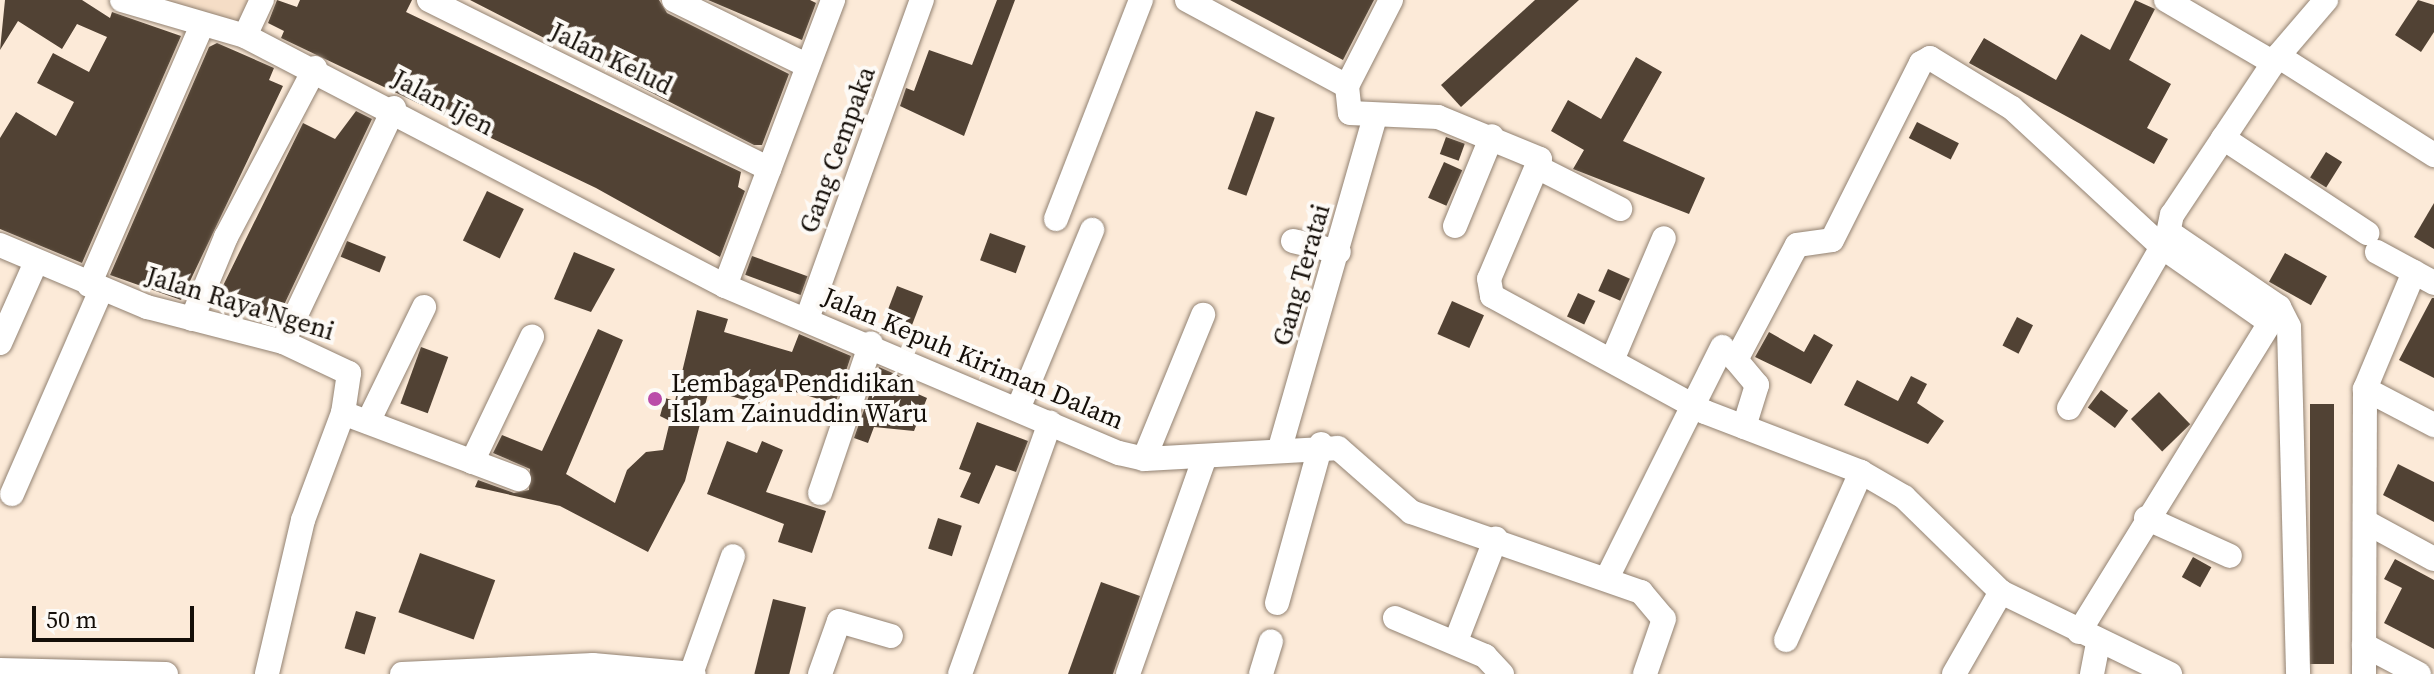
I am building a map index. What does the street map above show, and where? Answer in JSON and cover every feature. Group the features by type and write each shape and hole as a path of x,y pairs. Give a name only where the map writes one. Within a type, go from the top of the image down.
{"street":[{"name":"Jalan Ijen","path":"122,0 245,36 315,68 725,286"},
{"path":"245,36 262,0"},
{"name":"Jalan Kelud","path":"429,0 769,169"},
{"path":"674,0 808,66"},
{"path":"725,286 833,0"},
{"name":"Gang Cempaka","path":"807,319 922,0"},
{"path":"1056,219 1141,0"},
{"path":"1187,0 1347,86"},
{"path":"1391,0 1347,86 1350,113 1375,117 1422,114 1492,136 1533,154 1539,168 1620,209"},
{"path":"2166,0 2276,60 2434,155"},
{"path":"2069,408 2223,138 2276,60 2326,0"},
{"path":"12,494 202,25"},
{"path":"1744,427 1757,385 1736,360 1797,245 1832,240 1921,63 1930,58 2012,108 2167,235 2274,315 2294,347 2291,598 2298,674"},
{"path":"192,319 226,237 315,68"},
{"path":"283,342 394,108"},
{"name":"Gang Teratai","path":"1280,448 1339,252 1375,117"},
{"path":"1455,226 1492,136"},
{"path":"2223,138 2424,277 2365,389 2364,674"},
{"path":"1539,168 1489,291 1613,358 1688,403 1861,472 1904,497 2001,592 2088,637 2170,674"},
{"path":"1018,409 1092,230"},
{"path":"1613,358 1664,238"},
{"path":"1293,241 1339,252"},
{"name":"Jalan Raya Ngeni","path":"0,245 95,288 192,319 283,342 346,368 343,413 303,520 267,674"},
{"path":"0,343 36,262"},
{"name":"Jalan Kepuh Kiriman Dalam","path":"725,286 871,343 1050,423 1144,459 1205,457 1321,444"},
{"path":"368,422 424,307"},
{"path":"1144,459 1203,315"},
{"path":"2092,674 2088,637 2146,518 2274,315"},
{"path":"472,462 532,337"},
{"path":"820,493 871,343"},
{"path":"1608,576 1688,403 1722,347"},
{"path":"2365,389 2434,425"},
{"path":"343,413 519,479"},
{"path":"960,674 1050,423"},
{"path":"1277,603 1321,444 1352,456 1394,503 1608,576 1662,609 1664,627 1645,674"},
{"path":"1128,674 1205,457"},
{"path":"1786,640 1861,472"},
{"path":"2146,518 2230,556"},
{"path":"2366,522 2434,559"},
{"path":"1456,641 1496,538"},
{"path":"402,674 593,665 692,674 733,556"},
{"path":"1954,674 2001,592"},
{"path":"1395,618 1456,641 1502,674"},
{"path":"820,674 839,621 891,636"},
{"path":"1261,674 1271,642"},
{"path":"2364,645 2419,674"},
{"path":"0,670 166,674"}],"shaded area":[{"path":"125,0 256,0 241,31"}],"building":[{"path":"5,0 82,0 110,18 112,12 181,36 82,263 0,229 0,138 16,112 56,136 74,102 37,83 53,53 89,72 107,37 77,24 62,49 18,21 0,50"},
{"path":"277,0 297,7 300,0 412,0 406,12 741,172 738,187 745,191 720,257 596,188 281,38 284,31 268,23"},
{"path":"470,0 659,0 667,13 789,74 762,145 754,145"},
{"path":"708,0 810,0 816,3 802,40"},
{"path":"997,0 1015,0 964,136 900,106 906,88 914,91 929,50 972,65"},
{"path":"1230,0 1374,0 1343,60"},
{"path":"1535,0 1579,0 1461,107 1441,85"},
{"path":"2135,0 2155,9 2129,60 2171,84 2147,128 2168,139 2154,164 1969,63 1984,38 2056,80 2081,34 2110,50"},
{"path":"2418,0 2434,5 2434,32 2421,52 2395,35"},
{"path":"217,43 274,68 269,80 283,86 181,300 110,275 209,47"},
{"path":"1636,57 1662,72 1623,141 1705,178 1689,214 1573,169 1584,150 1551,131 1568,100 1601,119"},
{"path":"356,111 372,119 275,324 214,304 303,123 335,139"},
{"path":"1256,111 1275,118 1246,196 1228,189"},
{"path":"1917,122 1959,143 1951,159 1909,138"},
{"path":"1446,137 1465,144 1459,161 1440,154"},
{"path":"2326,152 2342,162 2326,188 2310,177"},
{"path":"1444,162 1462,170 1446,206 1428,198"},
{"path":"487,191 524,209 500,258 463,240"},
{"path":"2434,203 2434,249 2414,237"},
{"path":"990,233 1026,246 1016,273 980,260"},
{"path":"347,241 386,257 380,272 341,257"},
{"path":"574,252 615,269 591,312 554,299"},
{"path":"2285,253 2327,276 2311,305 2269,282"},
{"path":"752,256 807,276 801,295 745,275"},
{"path":"1608,269 1630,279 1620,301 1598,291"},
{"path":"897,286 923,296 907,339 881,329"},
{"path":"1578,293 1595,301 1584,325 1567,317"},
{"path":"2434,298 2434,378 2399,360"},
{"path":"1452,301 1484,315 1469,348 1437,334"},
{"path":"697,310 728,319 724,332 792,352 799,334 851,356 835,404 766,383 759,404 709,390 685,481 648,552 560,506 475,487 478,480 514,493 529,490 530,469 493,453 502,435 542,451 598,329 623,340 566,474 615,503 627,470 646,452 663,450 670,421 660,416 665,398 675,401"},
{"path":"2017,317 2033,325 2019,354 2002,346"},
{"path":"1769,332 1804,352 1814,334 1833,345 1811,384 1755,357"},
{"path":"421,347 448,357 428,413 400,403"},
{"path":"879,367 913,382 911,391 927,398 914,431 874,427 868,443 854,438"},
{"path":"1911,376 1927,384 1917,403 1944,421 1928,444 1844,405 1857,380 1898,401"},
{"path":"2101,390 2128,410 2115,428 2088,408"},
{"path":"2159,392 2190,424 2162,451 2131,419"},
{"path":"2310,404 2334,404 2334,664 2310,664"},
{"path":"977,422 1028,441 1016,472 996,465 979,504 960,497 971,473 959,469"},
{"path":"727,441 757,453 762,441 783,450 766,492 826,511 812,553 778,542 784,524 707,494"},
{"path":"2398,464 2434,482 2434,522 2383,495"},
{"path":"938,518 962,526 952,556 928,548"},
{"path":"420,553 495,580 474,640 398,612"},
{"path":"2193,557 2211,567 2200,587 2182,577"},
{"path":"2395,559 2434,580 2434,649 2384,623 2402,588 2384,579"},
{"path":"1101,582 1140,596 1113,674 1068,674"},
{"path":"773,599 806,607 789,674 754,674"},
{"path":"356,611 376,617 365,654 345,648"}],"place":[{"name":"Lembaga Pendidikan Islam Zainuddin Waru","path":"655,399"}]}
